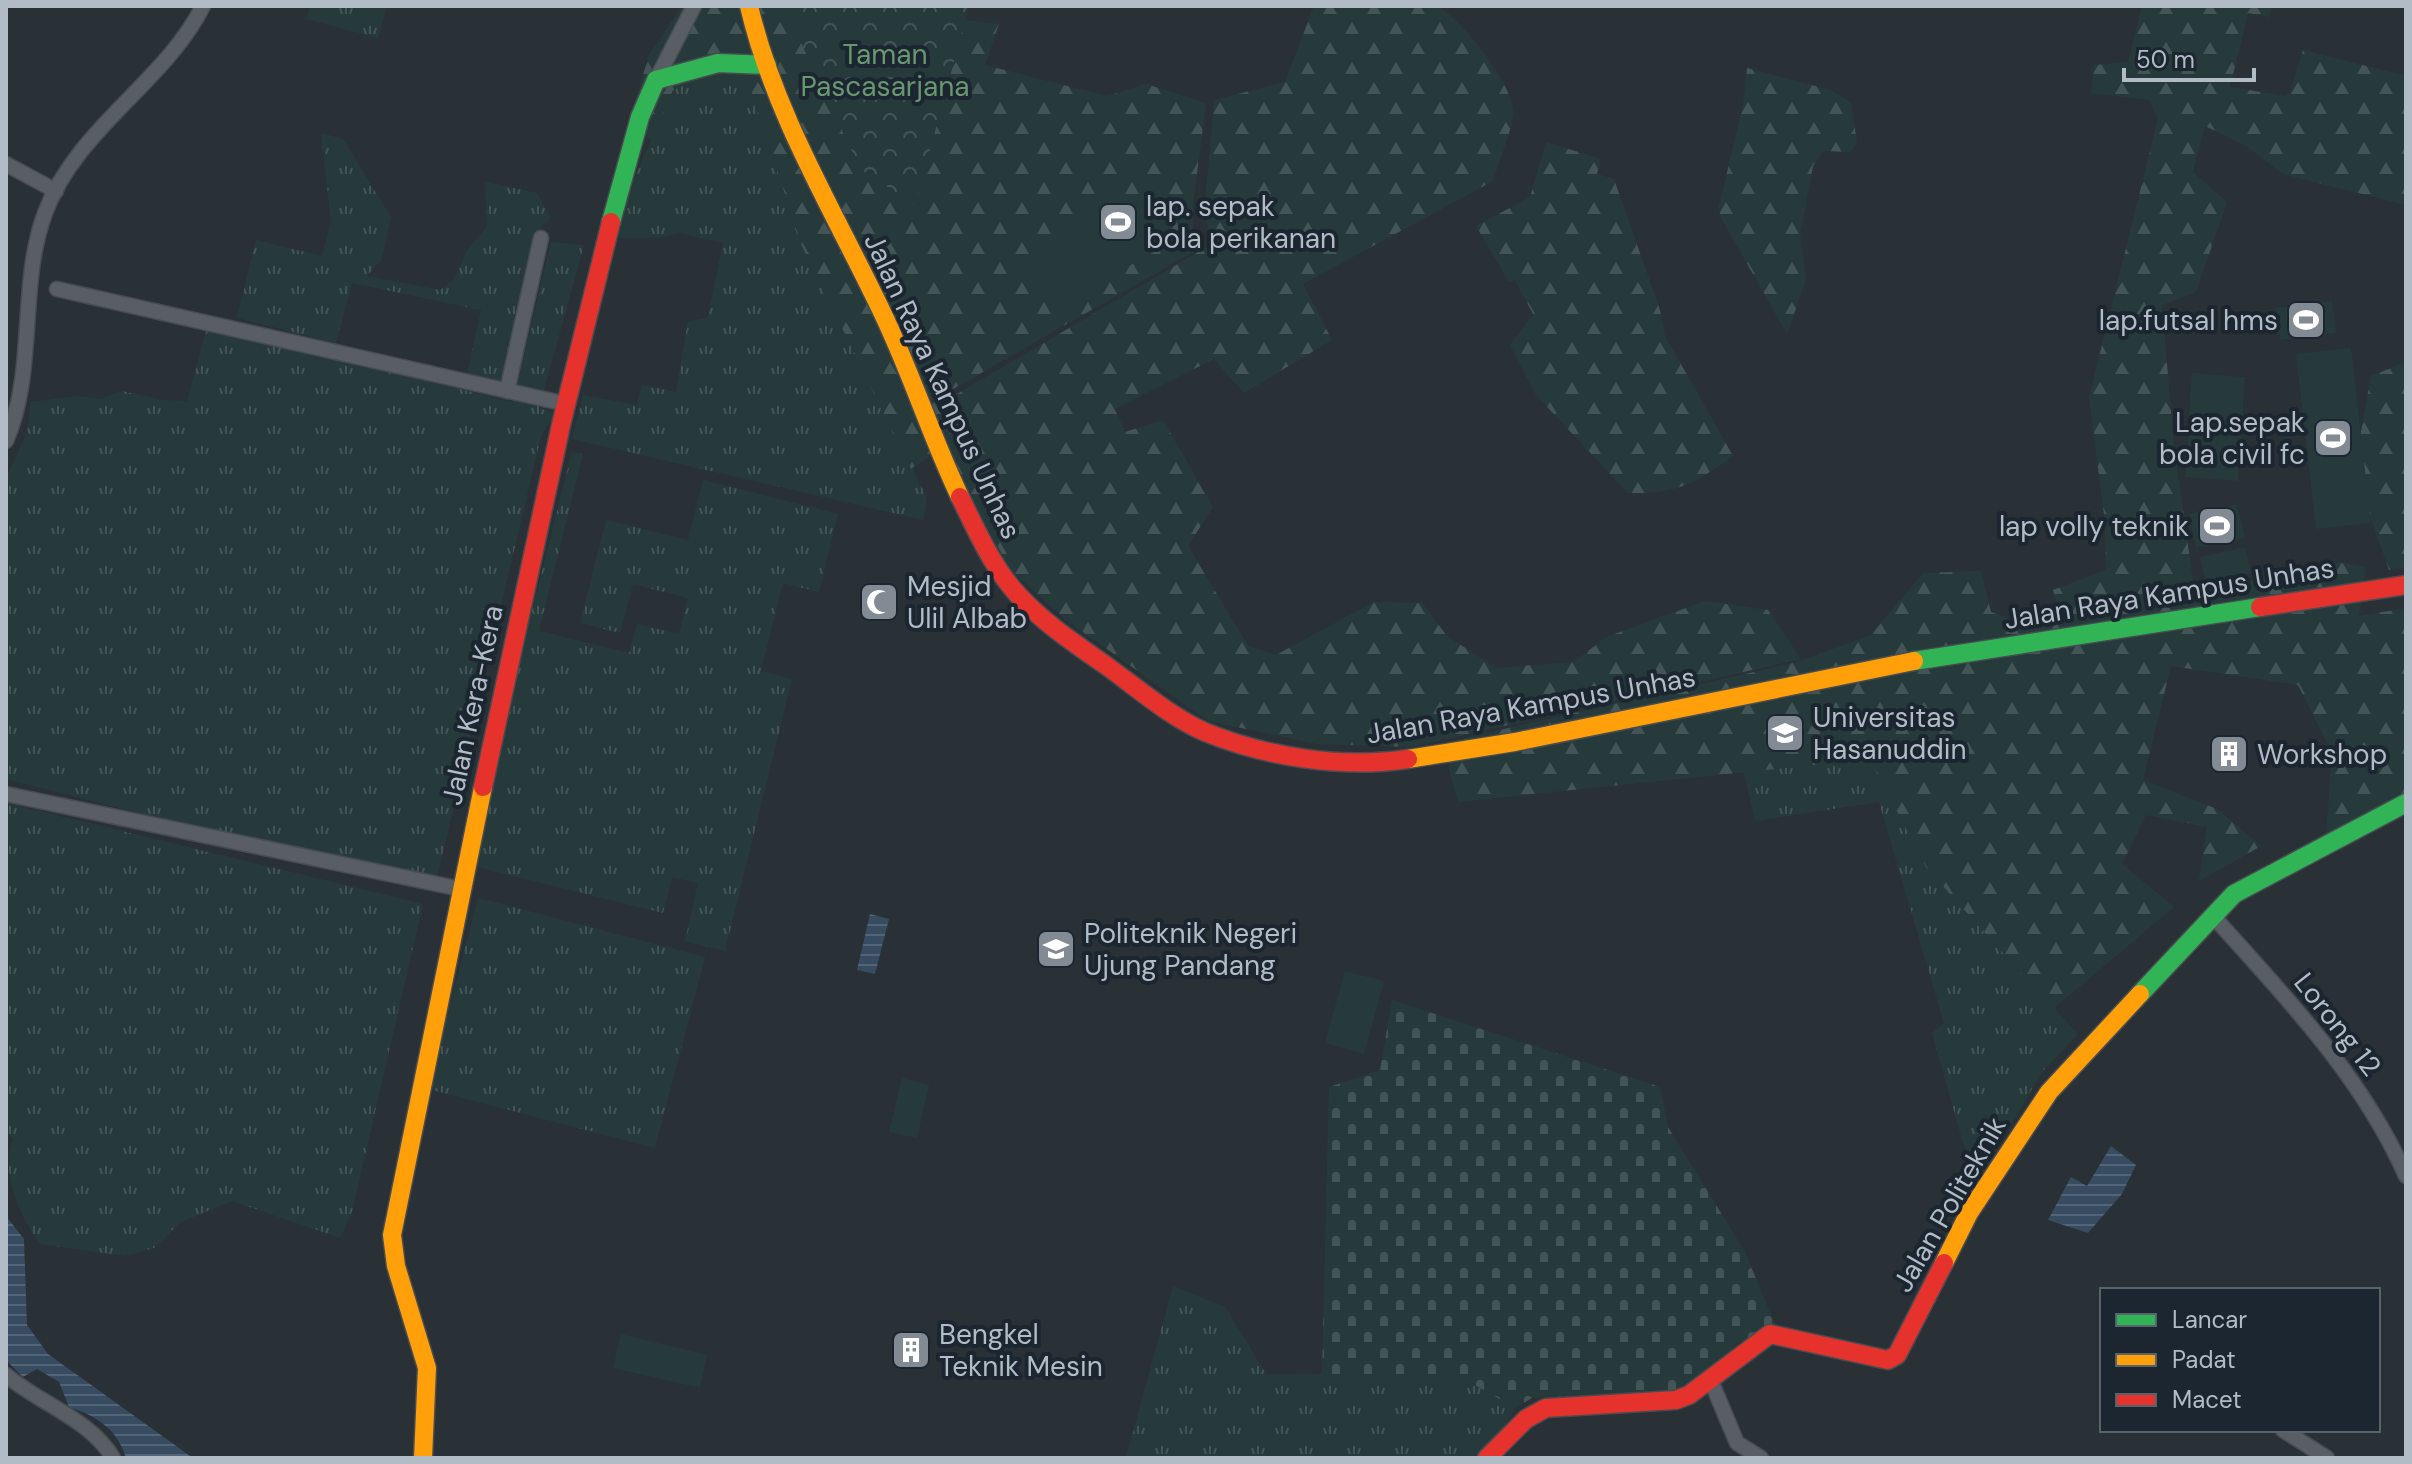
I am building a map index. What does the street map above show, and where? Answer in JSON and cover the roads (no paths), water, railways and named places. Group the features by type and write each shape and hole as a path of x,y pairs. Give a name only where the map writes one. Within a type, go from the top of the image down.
{"street":[{"path":"6,441 20,386 45,184 191,30 203,6"},
{"path":"656,80 694,6"},
{"name":"Jalan Raya Kampus Unhas","path":"749,6 767,65 826,203 883,314 937,448 989,556 1018,595 1052,627 1168,710 1206,732 1283,754 1373,764 1515,742 1868,668 2406,585"},
{"path":"656,80 718,63 767,65"},
{"name":"Jalan Kera-Kera","path":"423,1458 430,1404 425,1354 398,1280 392,1235 461,889 566,404 640,117 656,80"},
{"path":"6,164 45,184"},
{"path":"507,391 541,238"},
{"path":"57,289 566,404"},
{"path":"6,794 461,889"},
{"name":"Jalan Politeknik","path":"1487,1458 1526,1419 1546,1408 1676,1400 1711,1381 1770,1334 1888,1360 1897,1355 1969,1213 2049,1092 2212,915 2234,894 2406,803"},
{"name":"Lorong 12","path":"2212,915 2355,1084 2402,1154 2406,1176"},
{"path":"6,1375 26,1392 101,1439 113,1458"},
{"path":"1711,1381 1738,1454 1761,1458"},
{"path":"2286,1432 2327,1458"}],"water":[{"path":"870,914 889,919 875,974 857,970"},
{"path":"2111,1146 2136,1165 2122,1194 2088,1233 2048,1220 2071,1177 2087,1186"},
{"path":"6,1216 24,1239 27,1325 48,1354 193,1458 126,1458 111,1431 88,1415 69,1407 59,1382 37,1369 23,1377 6,1360"}],"place":[{"name":"lap. sepak bola perikanan","path":"1118,222"},
{"name":"lap.futsal hms","path":"2306,320"},
{"name":"Lap.sepak bola civil fc","path":"2333,438"},
{"name":"lap volly teknik","path":"2217,526"},
{"name":"Mesjid Ulil Albab","path":"879,602"},
{"name":"Universitas Hasanuddin","path":"1785,733"},
{"name":"Workshop","path":"2229,754"},
{"name":"Politeknik Negeri Ujung Pandang","path":"1056,949"},
{"name":"Bengkel Teknik Mesin","path":"911,1350"}],"park label":[{"name":"Taman Pascasarjana","path":"885,70"}]}
